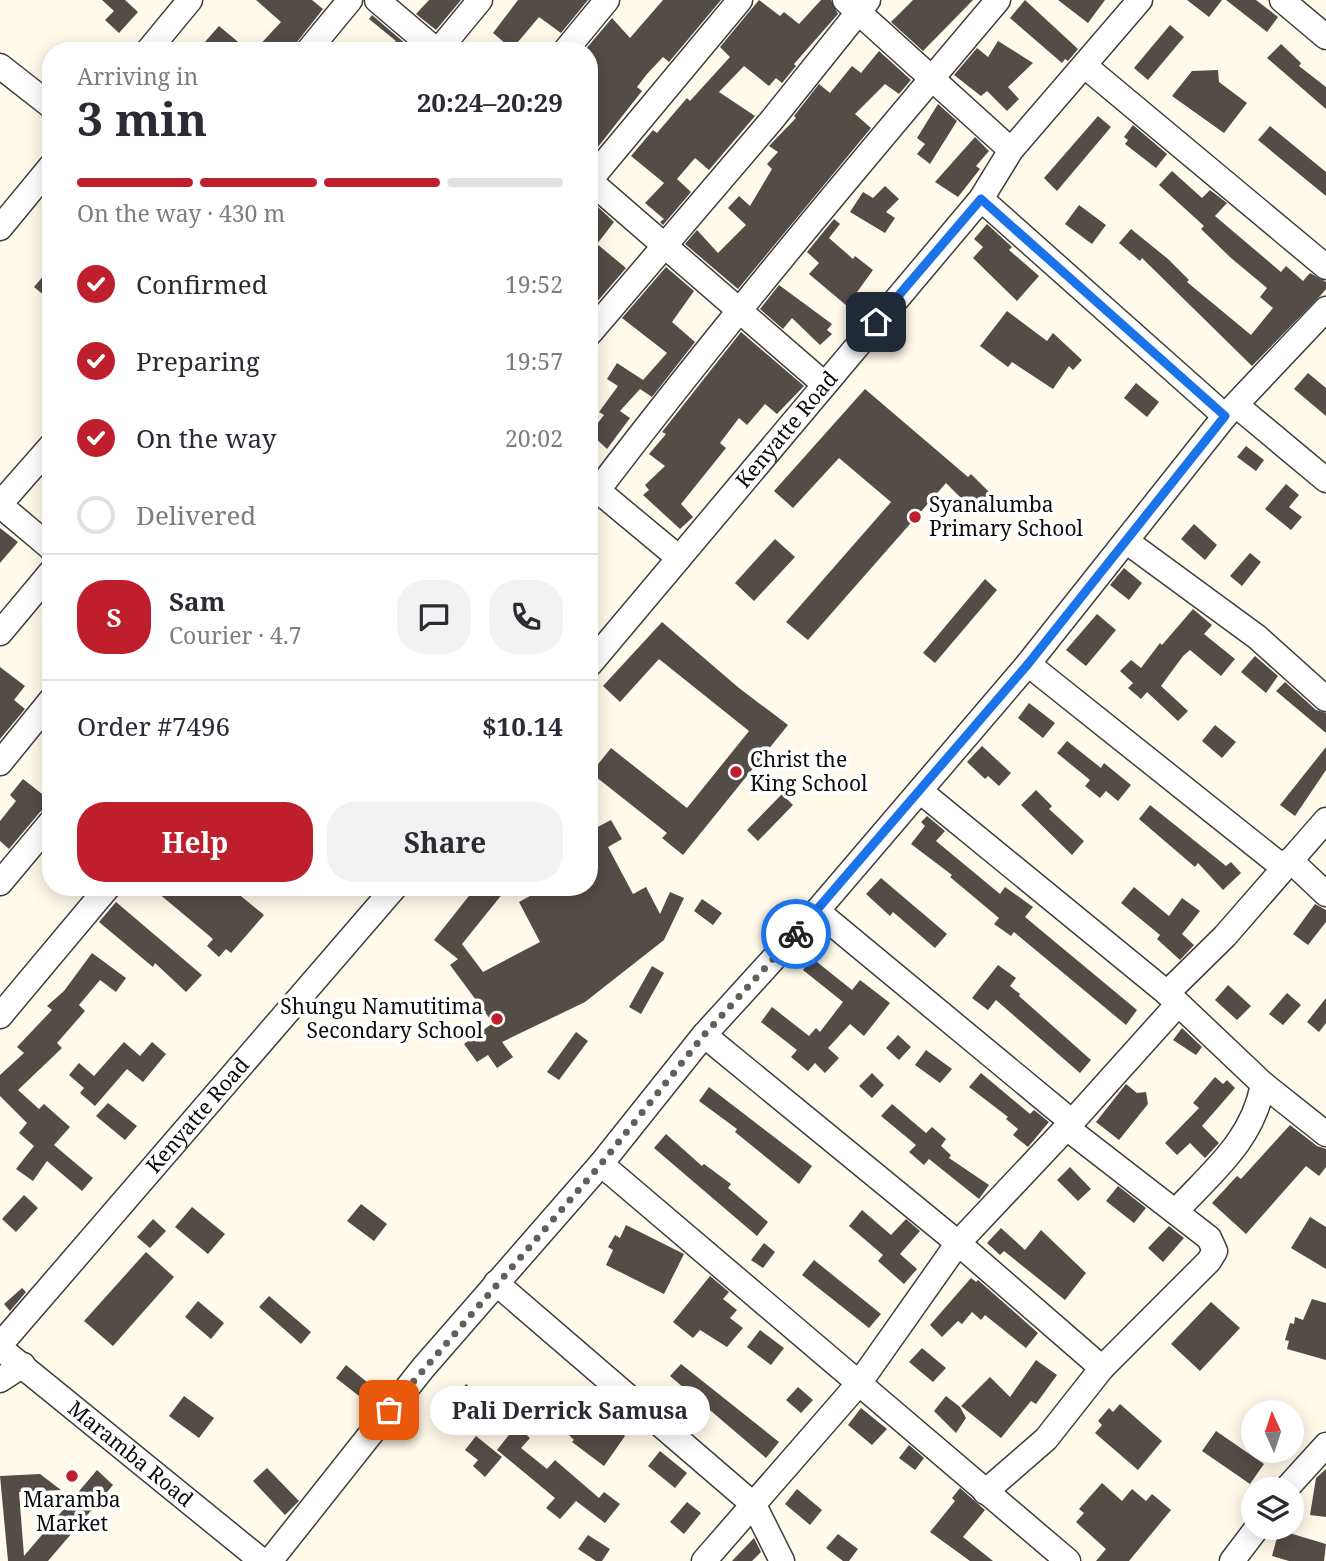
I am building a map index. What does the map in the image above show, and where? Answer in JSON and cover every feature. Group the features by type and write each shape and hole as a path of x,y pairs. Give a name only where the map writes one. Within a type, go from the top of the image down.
{"street":[{"path":"315,42 350,0"},
{"path":"377,0 427,42"},
{"path":"445,42 480,0"},
{"path":"572,42 607,0"},
{"path":"598,171 740,0"},
{"path":"598,482 998,0"},
{"name":"Kenyatte Road","path":"598,654 823,383 981,199 1011,150 1140,0"},
{"path":"1282,0 1326,37"},
{"path":"155,42 184,2"},
{"path":"598,324 664,246 857,4 931,80 1011,150"},
{"path":"0,66 42,99"},
{"path":"1085,66 1326,267"},
{"path":"0,228 42,177"},
{"path":"598,188 823,383"},
{"path":"981,199 1231,411 1326,480"},
{"path":"270,1561 423,1368 601,1164 704,1035 817,911 1028,664 1231,411 1326,309"},
{"path":"42,456 0,504 42,540"},
{"path":"598,490 679,558"},
{"path":"1126,541 1257,638 1326,699"},
{"path":"0,633 42,583"},
{"path":"1028,664 1326,894"},
{"path":"0,763 42,711"},
{"path":"920,791 1172,998 1263,1084 1326,1134"},
{"path":"705,1561 860,1382 957,1243 1069,1125 1172,998 1326,820"},
{"path":"0,883 42,833"},
{"path":"0,1016 100,896"},
{"name":"Kenyatte Road","path":"0,1346 387,896"},
{"path":"817,911 1069,1125 1209,1238 1214,1251 1209,1261 1102,1368 1045,1439 985,1492"},
{"path":"704,1035 957,1243 1102,1368"},
{"path":"1176,1211 1242,1140 1253,1123 1263,1084"},
{"path":"601,1164 1068,1561"},
{"path":"496,1283 754,1505 782,1561"},
{"name":"Maramba Road","path":"0,1346 262,1561"},
{"path":"0,1380 23,1365"},
{"path":"1297,1477 1326,1445"},
{"path":"1232,1561 1248,1540"}],"building":[{"path":"102,0 125,0 138,12 119,33 105,20 114,11"},
{"path":"256,0 312,0 323,9 297,42 262,42 281,22"},
{"path":"429,0 461,0 436,30 416,14"},
{"path":"518,0 588,0 561,33 539,17 518,42 504,42 493,33"},
{"path":"663,0 721,0 669,62 663,57 647,74 637,87 642,91 598,147 598,42 592,42 612,18 630,38"},
{"path":"759,0 780,16 784,12 799,24 821,0 831,0 838,14 794,64 796,66 782,83 776,78 769,86 744,66 719,92 755,116 709,170 695,158 677,179 691,192 663,225 660,222 664,219 645,203 664,183 631,156 653,130 657,133 687,98 690,101 730,57 720,47"},
{"path":"913,0 973,0 923,51 891,22"},
{"path":"1025,0 1078,49 1068,61 1065,59 1062,63 1010,18"},
{"path":"1058,0 1105,0 1088,23"},
{"path":"1187,0 1222,0 1209,17"},
{"path":"1226,0 1256,0 1278,17 1267,32"},
{"path":"372,15 404,42 395,42 369,19"},
{"path":"1170,25 1184,37 1148,80 1134,68"},
{"path":"219,26 238,42 205,42"},
{"path":"998,41 1033,63 1008,87 1019,99 1007,111 987,91 981,96 954,75 977,48 988,57"},
{"path":"1281,44 1301,63 1299,66 1326,87 1326,109 1267,58"},
{"path":"879,51 911,80 899,94 885,84 855,114 871,128 738,289 685,244 697,230 718,253 746,225 728,208 739,196 750,206 772,169 767,164 778,152 769,146 796,118 794,116 819,84 830,93 852,66 861,73"},
{"path":"1218,70 1219,82 1247,103 1224,133 1172,96 1192,71"},
{"path":"938,104 957,121 930,164 917,154 925,144 917,138"},
{"path":"1098,116 1111,127 1057,191 1044,178"},
{"path":"1133,125 1167,154 1156,168 1125,144 1128,140 1124,137"},
{"path":"1270,126 1326,172 1326,196 1258,140"},
{"path":"975,137 989,151 976,166 980,169 958,197 935,182"},
{"path":"1172,171 1202,198 1210,190 1227,203 1215,216 1281,272 1286,266 1303,281 1310,273 1326,282 1326,289 1321,295 1252,366 1142,258 1140,261 1119,243 1131,229 1168,259 1189,280 1187,282 1251,335 1273,308 1260,297 1267,288 1231,258 1201,229 1204,226 1159,185"},
{"path":"885,186 899,199 886,212 895,218 885,233 850,212 863,192 873,198"},
{"path":"1079,205 1106,225 1092,244 1065,224"},
{"path":"598,207 614,222 598,243"},
{"path":"834,219 840,224 829,238 853,259 855,256 873,270 847,306 809,274 819,263 807,252"},
{"path":"987,224 1012,247 1009,250 1039,276 1017,301 973,258 983,247 974,239"},
{"path":"598,245 626,268 598,301"},
{"path":"666,267 694,291 672,322 695,342 652,397 640,389 620,411 630,418 607,449 598,441 598,423 604,415 599,412 618,386 607,379 617,363 643,380 667,353 622,318"},
{"path":"42,278 42,294 34,287"},
{"path":"779,285 832,324 827,330 832,334 820,345 792,318 783,329 760,309"},
{"path":"1007,311 1047,341 1053,333 1082,360 1073,370 1069,366 1053,389 1012,362 1008,367 980,346"},
{"path":"741,332 804,386 777,414 765,404 747,425 739,418 720,443 726,448 681,504 693,517 680,529 643,495 649,490 645,485 665,466 649,454 666,434 662,432"},
{"path":"1308,373 1326,388 1326,416 1294,389"},
{"path":"1136,383 1159,402 1147,417 1124,398"},
{"path":"865,389 968,477 971,474 992,495 975,512 946,483 808,640 786,622 891,502 839,458 793,508 774,491"},
{"path":"1246,446 1264,460 1256,471 1237,457"},
{"path":"1286,484 1299,495 1289,507 1302,517 1291,530 1265,509"},
{"path":"1194,524 1217,545 1205,560 1181,539"},
{"path":"0,528 18,542 0,563"},
{"path":"775,539 795,557 754,601 735,583"},
{"path":"1250,553 1261,562 1242,586 1230,576"},
{"path":"1124,568 1142,583 1129,600 1110,585"},
{"path":"985,579 997,590 935,663 923,653"},
{"path":"1193,609 1212,625 1204,634 1235,659 1221,676 1190,650 1183,656 1161,686 1188,711 1178,721 1147,692 1141,699 1128,688 1133,683 1120,671 1131,660 1141,668 1160,643 1162,645"},
{"path":"1097,614 1116,630 1086,666 1066,650"},
{"path":"662,622 739,688 788,725 683,855 662,838 667,833 598,779 598,764 611,748 687,808 749,731 659,659 620,702 603,686"},
{"path":"1255,656 1278,676 1266,693 1241,672"},
{"path":"0,667 25,686 14,700 25,709 0,739"},
{"path":"1285,682 1316,710 1326,713 1326,733 1276,691"},
{"path":"1029,703 1055,723 1043,738 1018,718"},
{"path":"1215,725 1236,742 1222,758 1202,741"},
{"path":"1067,741 1101,768 1104,763 1131,785 1118,801 1106,791 1100,798 1085,786 1090,780 1057,753"},
{"path":"982,746 1011,773 999,786 988,776 985,779 967,762"},
{"path":"1326,747 1326,770 1295,816 1280,805"},
{"path":"23,779 42,794 42,811 9,849 0,841 0,821 16,801 10,795"},
{"path":"1036,790 1052,806 1049,809 1084,841 1072,855 1021,805"},
{"path":"782,794 793,805 758,841 747,830"},
{"path":"1150,805 1226,866 1231,862 1241,873 1223,890 1198,863 1195,867 1139,819"},
{"path":"927,816 945,831 936,841 1000,894 1005,887 1033,907 1025,917 1137,1010 1126,1025 1014,932 1011,936 994,924 999,918 950,877 952,875 911,844 925,826 921,822"},
{"path":"611,820 622,839 608,847 633,894 646,887 660,914 670,892 684,898 664,940 585,1002 502,1042 513,1057 497,1068 488,1055 477,1062 464,1044 493,1023 450,965 458,959 434,940 469,896 501,896 462,944 483,972 540,942 519,902 530,896 598,896 598,827"},
{"path":"881,878 947,934 935,948 893,912 890,916 866,894"},
{"path":"1134,887 1169,916 1182,898 1200,911 1182,934 1194,945 1180,960 1157,939 1160,935 1121,903"},
{"path":"162,896 241,896 264,915 231,953 226,949 219,957 207,946 213,939"},
{"path":"702,899 722,913 713,925 694,911"},
{"path":"116,902 202,975 186,992 155,963 153,967 99,922"},
{"path":"1315,904 1326,910 1326,922 1308,945 1293,934"},
{"path":"92,953 126,978 116,992 100,980 79,1005 85,1011 57,1043 62,1048 18,1090 39,1109 44,1104 70,1127 54,1145 93,1178 82,1191 47,1161 33,1181 16,1169 34,1146 19,1133 27,1123 0,1096 0,1075 24,1053 17,1047 52,1010 47,1006 64,991"},
{"path":"812,958 852,990 860,980 890,1003 864,1036 850,1024 828,1048 839,1058 825,1073 815,1063 808,1071 791,1057 797,1050 761,1022 772,1007 809,1036 816,1028 820,1032 843,1002 803,970"},
{"path":"998,965 1016,978 1010,986 1019,996 1091,1060 1080,1073 996,1000 988,1010 972,998"},
{"path":"652,966 664,973 641,1014 629,1007"},
{"path":"1228,985 1251,1006 1237,1020 1215,1000"},
{"path":"1287,993 1301,1005 1283,1025 1269,1014"},
{"path":"1326,998 1326,1023 1319,1032 1307,1022"},
{"path":"1182,1028 1202,1047 1196,1055 1173,1040"},
{"path":"576,1032 588,1041 559,1080 547,1072"},
{"path":"898,1035 911,1047 899,1060 886,1048"},
{"path":"124,1042 140,1056 152,1042 166,1054 143,1082 127,1069 95,1106 80,1093 84,1088 69,1075 79,1063 94,1076"},
{"path":"926,1050 952,1069 940,1083 915,1065"},
{"path":"872,1073 884,1085 872,1098 859,1086"},
{"path":"981,1073 1030,1114 1034,1110 1049,1122 1028,1147 1013,1135 1018,1129 1006,1119 1008,1117 969,1087"},
{"path":"1215,1077 1223,1084 1227,1080 1235,1088 1202,1126 1219,1143 1205,1158 1190,1143 1177,1155 1165,1143 1199,1108 1193,1103"},
{"path":"1126,1084 1137,1093 1146,1092 1148,1104 1119,1140 1096,1122"},
{"path":"709,1087 812,1166 799,1184 735,1132 737,1129 699,1101"},
{"path":"108,1103 137,1126 125,1140 96,1116"},
{"path":"892,1104 926,1133 932,1127 946,1139 941,1146 951,1155 949,1158 989,1185 979,1199 929,1159 924,1165 909,1152 916,1145 881,1116"},
{"path":"1290,1125 1317,1146 1326,1149 1326,1167 1319,1176 1306,1166 1246,1234 1212,1203 1237,1176 1241,1179"},
{"path":"666,1134 702,1166 704,1164 731,1184 728,1188 768,1222 757,1236 654,1148"},
{"path":"1070,1167 1091,1189 1078,1201 1057,1180"},
{"path":"1118,1186 1146,1208 1134,1223 1106,1201"},
{"path":"24,1195 38,1208 16,1232 2,1219"},
{"path":"361,1204 387,1224 374,1241 347,1221"},
{"path":"192,1207 225,1234 208,1254 175,1227"},
{"path":"862,1210 891,1235 906,1219 920,1231 900,1254 917,1269 904,1284 878,1261 883,1255 849,1226"},
{"path":"1310,1217 1326,1227 1326,1269 1291,1248"},
{"path":"153,1219 166,1231 150,1248 137,1237"},
{"path":"626,1225 684,1254 664,1294 606,1265 613,1250 608,1247 615,1235 620,1238"},
{"path":"1169,1226 1184,1238 1163,1262 1148,1248"},
{"path":"1001,1228 1025,1250 1041,1230 1086,1273 1065,1300 1004,1251 1000,1255 987,1243"},
{"path":"764,1243 775,1252 763,1268 751,1260"},
{"path":"146,1252 174,1277 113,1346 84,1321"},
{"path":"814,1260 881,1314 869,1328 802,1275"},
{"path":"710,1276 729,1292 723,1299 737,1310 730,1318 743,1328 727,1347 700,1330 693,1338 673,1322"},
{"path":"971,1278 976,1282 978,1280 1038,1333 1026,1348 985,1315 981,1320 972,1312 962,1324 958,1321 942,1337 930,1325"},
{"path":"22,1288 26,1292 10,1311 4,1304"},
{"path":"269,1296 311,1332 301,1344 259,1307"},
{"path":"1312,1299 1326,1303 1326,1360 1287,1349 1289,1341 1285,1340 1290,1323 1294,1324 1295,1317 1303,1320"},
{"path":"198,1301 224,1323 211,1339 185,1317"},
{"path":"1211,1302 1240,1328 1200,1371 1171,1344"},
{"path":"760,1330 784,1348 771,1365 747,1347"},
{"path":"922,1348 946,1368 933,1382 909,1362"},
{"path":"1036,1360 1057,1375 1036,1404 1031,1401 1001,1438 961,1406 990,1377 1010,1397"},
{"path":"681,1364 779,1442 766,1458 670,1376"},
{"path":"346,1365 383,1395 373,1407 336,1378"},
{"path":"466,1384 480,1396 458,1423 444,1412"},
{"path":"798,1387 813,1400 801,1413 786,1400"},
{"path":"184,1396 214,1418 199,1438 169,1416"},
{"path":"946,1396 960,1407 966,1418 956,1433 934,1411"},
{"path":"593,1403 608,1416 604,1421 625,1436 604,1466 572,1442 574,1440 567,1433"},
{"path":"1120,1404 1162,1441 1138,1470 1095,1433 1102,1425 1098,1421 1109,1408 1113,1412"},
{"path":"861,1408 887,1429 872,1445 848,1425"},
{"path":"516,1426 530,1438 521,1448 547,1469 555,1460 599,1498 604,1492 620,1504 605,1523 576,1501 560,1519 546,1508 555,1498 497,1450"},
{"path":"1216,1431 1241,1448 1241,1463 1264,1464 1255,1477 1241,1478 1202,1451"},
{"path":"476,1436 502,1457 485,1477 473,1466 478,1460 465,1450"},
{"path":"909,1445 924,1458 915,1470 899,1458"},
{"path":"660,1451 687,1473 675,1488 648,1466"},
{"path":"267,1468 299,1501 285,1515 253,1481"},
{"path":"1326,1469 1326,1517 1310,1515 1316,1478"},
{"path":"97,1470 113,1485 48,1561 8,1561 0,1476 40,1474 61,1490 19,1492 24,1556"},
{"path":"1102,1483 1122,1501 1132,1489 1146,1501 1152,1494 1171,1510 1129,1561 1096,1561 1106,1549 1076,1522 1084,1513 1079,1509"},
{"path":"960,1488 985,1510 963,1537 993,1561 970,1561 930,1532 955,1501 952,1498"},
{"path":"797,1489 822,1510 810,1525 785,1504"},
{"path":"687,1502 701,1513 684,1534 670,1522"},
{"path":"838,1534 858,1549 849,1561 843,1561 826,1548"},
{"path":"588,1535 610,1549 602,1561 596,1561 578,1549"},
{"path":"1304,1537 1326,1544 1324,1561 1289,1561 1272,1556 1276,1540 1304,1540"},
{"path":"754,1538 761,1552 752,1561 732,1561"}],"way so far":[{"path":"389,1410 601,1164 704,1035 796,934"}],"place":[{"name":"Syanalumba Primary School","path":"915,517"},
{"name":"Christ the King School","path":"736,772"},
{"name":"Shungu Namutitima Secondary School","path":"497,1019"},
{"name":"Pali Derrick Samusa","path":"389,1410"},
{"name":"Maramba Market","path":"72,1476"}],"route":[{"path":"796,934 1028,664 1225,416 981,199 876,322"}]}
